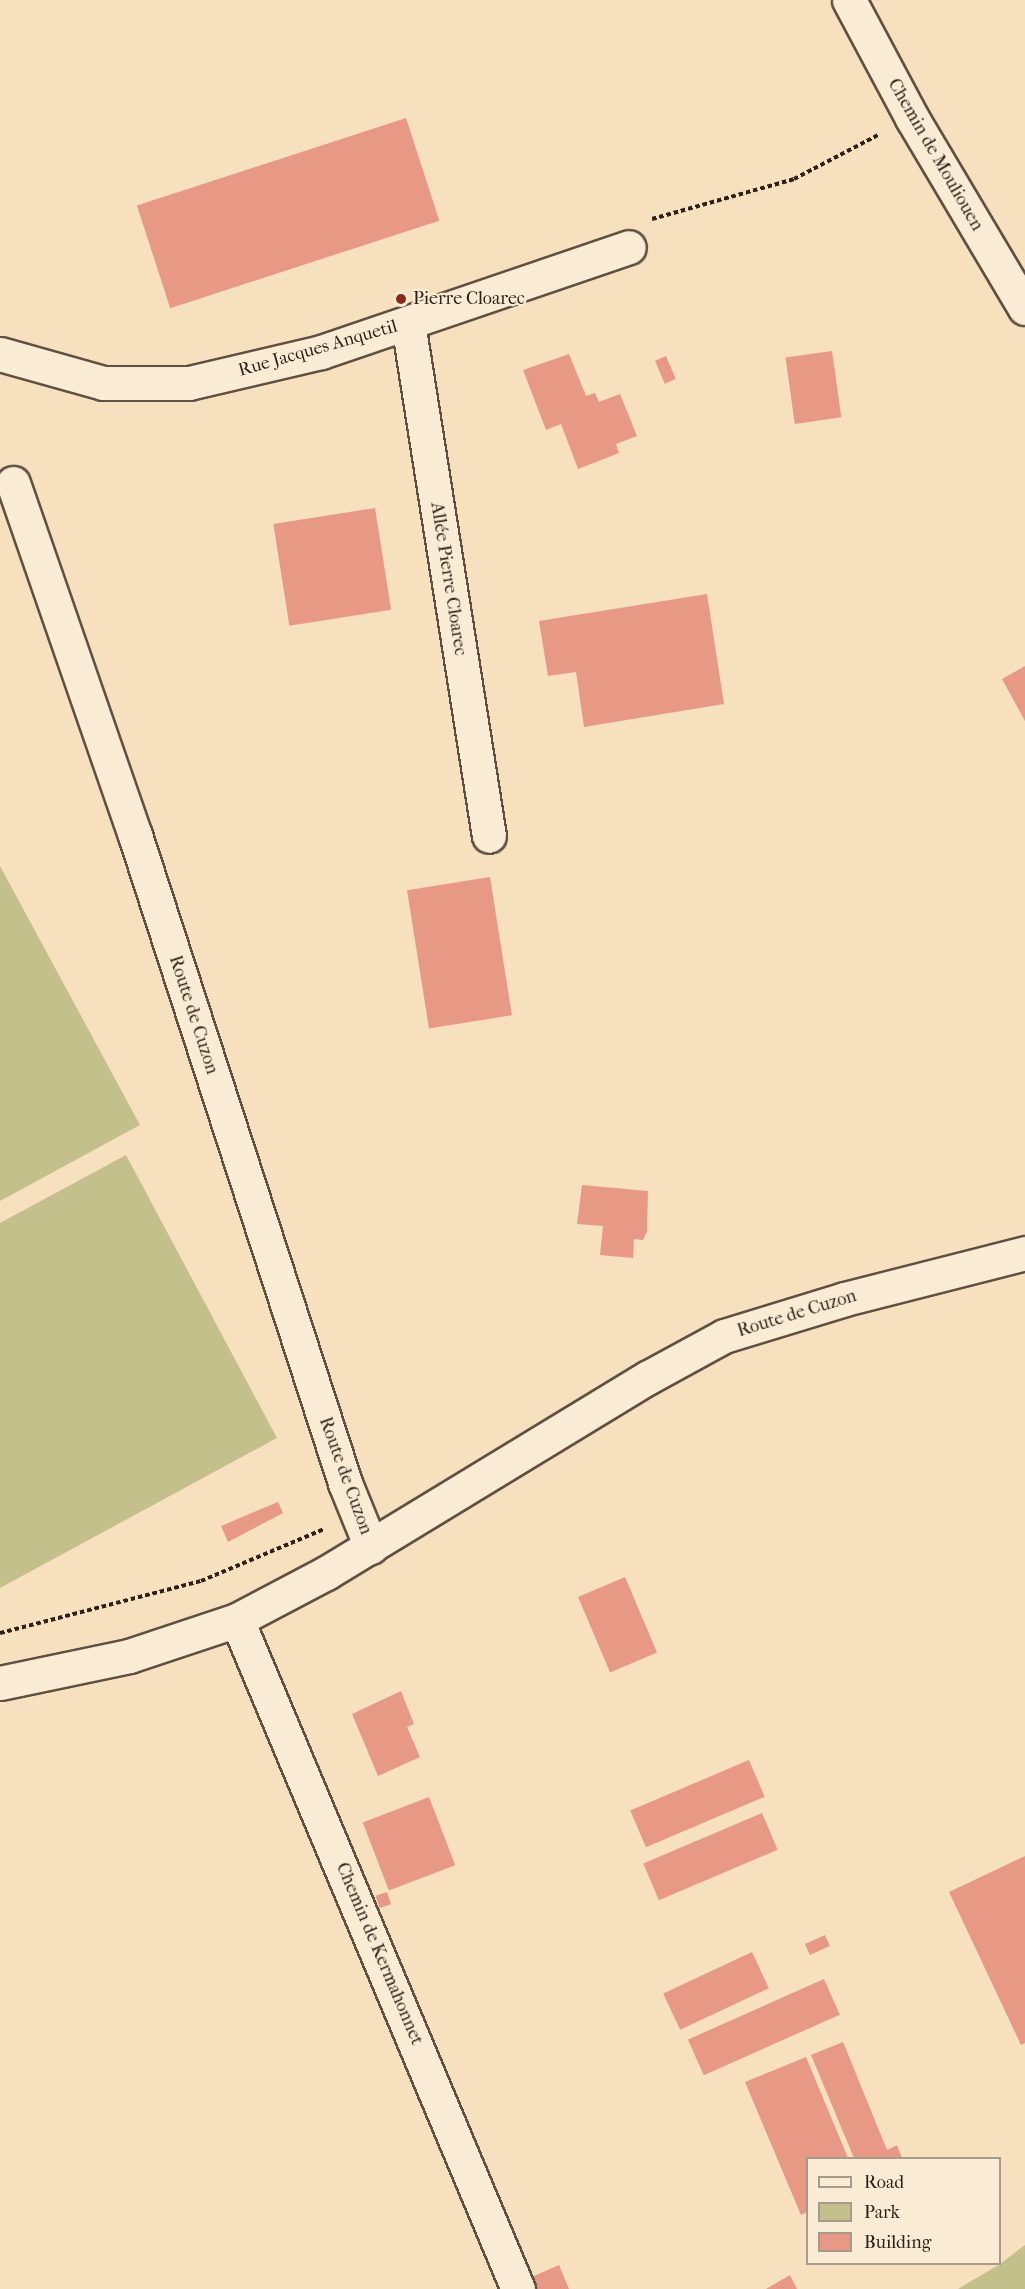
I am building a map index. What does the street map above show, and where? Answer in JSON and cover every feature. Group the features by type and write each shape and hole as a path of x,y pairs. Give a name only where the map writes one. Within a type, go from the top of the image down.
{"street":[{"name":"Chemin de Mouliouen","path":"849,0 912,118 1025,308"},
{"name":"Rue Jacques Anquetil","path":"0,354 103,383 189,383 299,358 629,248"},
{"name":"Allée Pierre Cloarec","path":"408,323 489,836"},
{"name":"Route de Cuzon","path":"13,483 135,835 368,1549"},
{"name":"Route de Cuzon","path":"0,1683 145,1652 237,1620 368,1549 647,1378 724,1336 845,1299 1025,1253"},
{"name":"Chemin de Kermahonnet","path":"237,1620 518,2289"}],"path":[{"path":"629,248 633,226 794,179 912,118"},
{"path":"0,1633 201,1581 330,1526 368,1549"}],"green space":[{"path":"0,866 140,1125 0,1201"},
{"path":"126,1155 277,1438 0,1588 0,1223"},
{"path":"1025,2245 1025,2289 958,2289 1001,2265"}],"building":[{"path":"406,118 439,221 170,308 137,205"},
{"path":"832,351 841,417 795,424 785,358"},
{"path":"569,354 586,396 595,393 599,402 620,394 637,436 616,444 619,453 578,469 561,424 546,430 523,370"},
{"path":"666,356 676,379 665,384 655,361"},
{"path":"375,508 391,610 289,626 273,524"},
{"path":"707,594 724,704 584,727 576,672 548,676 539,621"},
{"path":"1025,666 1025,721 1002,679"},
{"path":"490,877 512,1015 429,1028 407,890"},
{"path":"582,1185 648,1191 647,1231 643,1240 634,1239 633,1258 600,1255 603,1226 577,1224"},
{"path":"278,1502 283,1513 228,1542 221,1526"},
{"path":"625,1577 657,1652 610,1672 578,1597"},
{"path":"401,1691 414,1724 407,1727 420,1757 378,1776 352,1714"},
{"path":"749,1760 765,1797 646,1847 630,1810"},
{"path":"429,1797 455,1865 389,1891 363,1822"},
{"path":"762,1813 778,1850 659,1900 643,1863"},
{"path":"1025,1856 1025,2043 1021,2045 949,1892"},
{"path":"387,1892 391,1904 380,1908 376,1896"},
{"path":"825,1935 830,1946 810,1955 805,1944"},
{"path":"752,1952 769,1988 680,2030 663,1993"},
{"path":"824,1979 840,2015 704,2075 688,2040"},
{"path":"843,2042 887,2150 897,2145 902,2157 854,2157 811,2055"},
{"path":"806,2057 848,2157 806,2157 806,2212 801,2215 745,2082"},
{"path":"559,2265 569,2289 531,2289 527,2279"},
{"path":"790,2275 797,2289 766,2289"}],"place":[{"name":"Pierre Cloarec","path":"401,299"}]}
